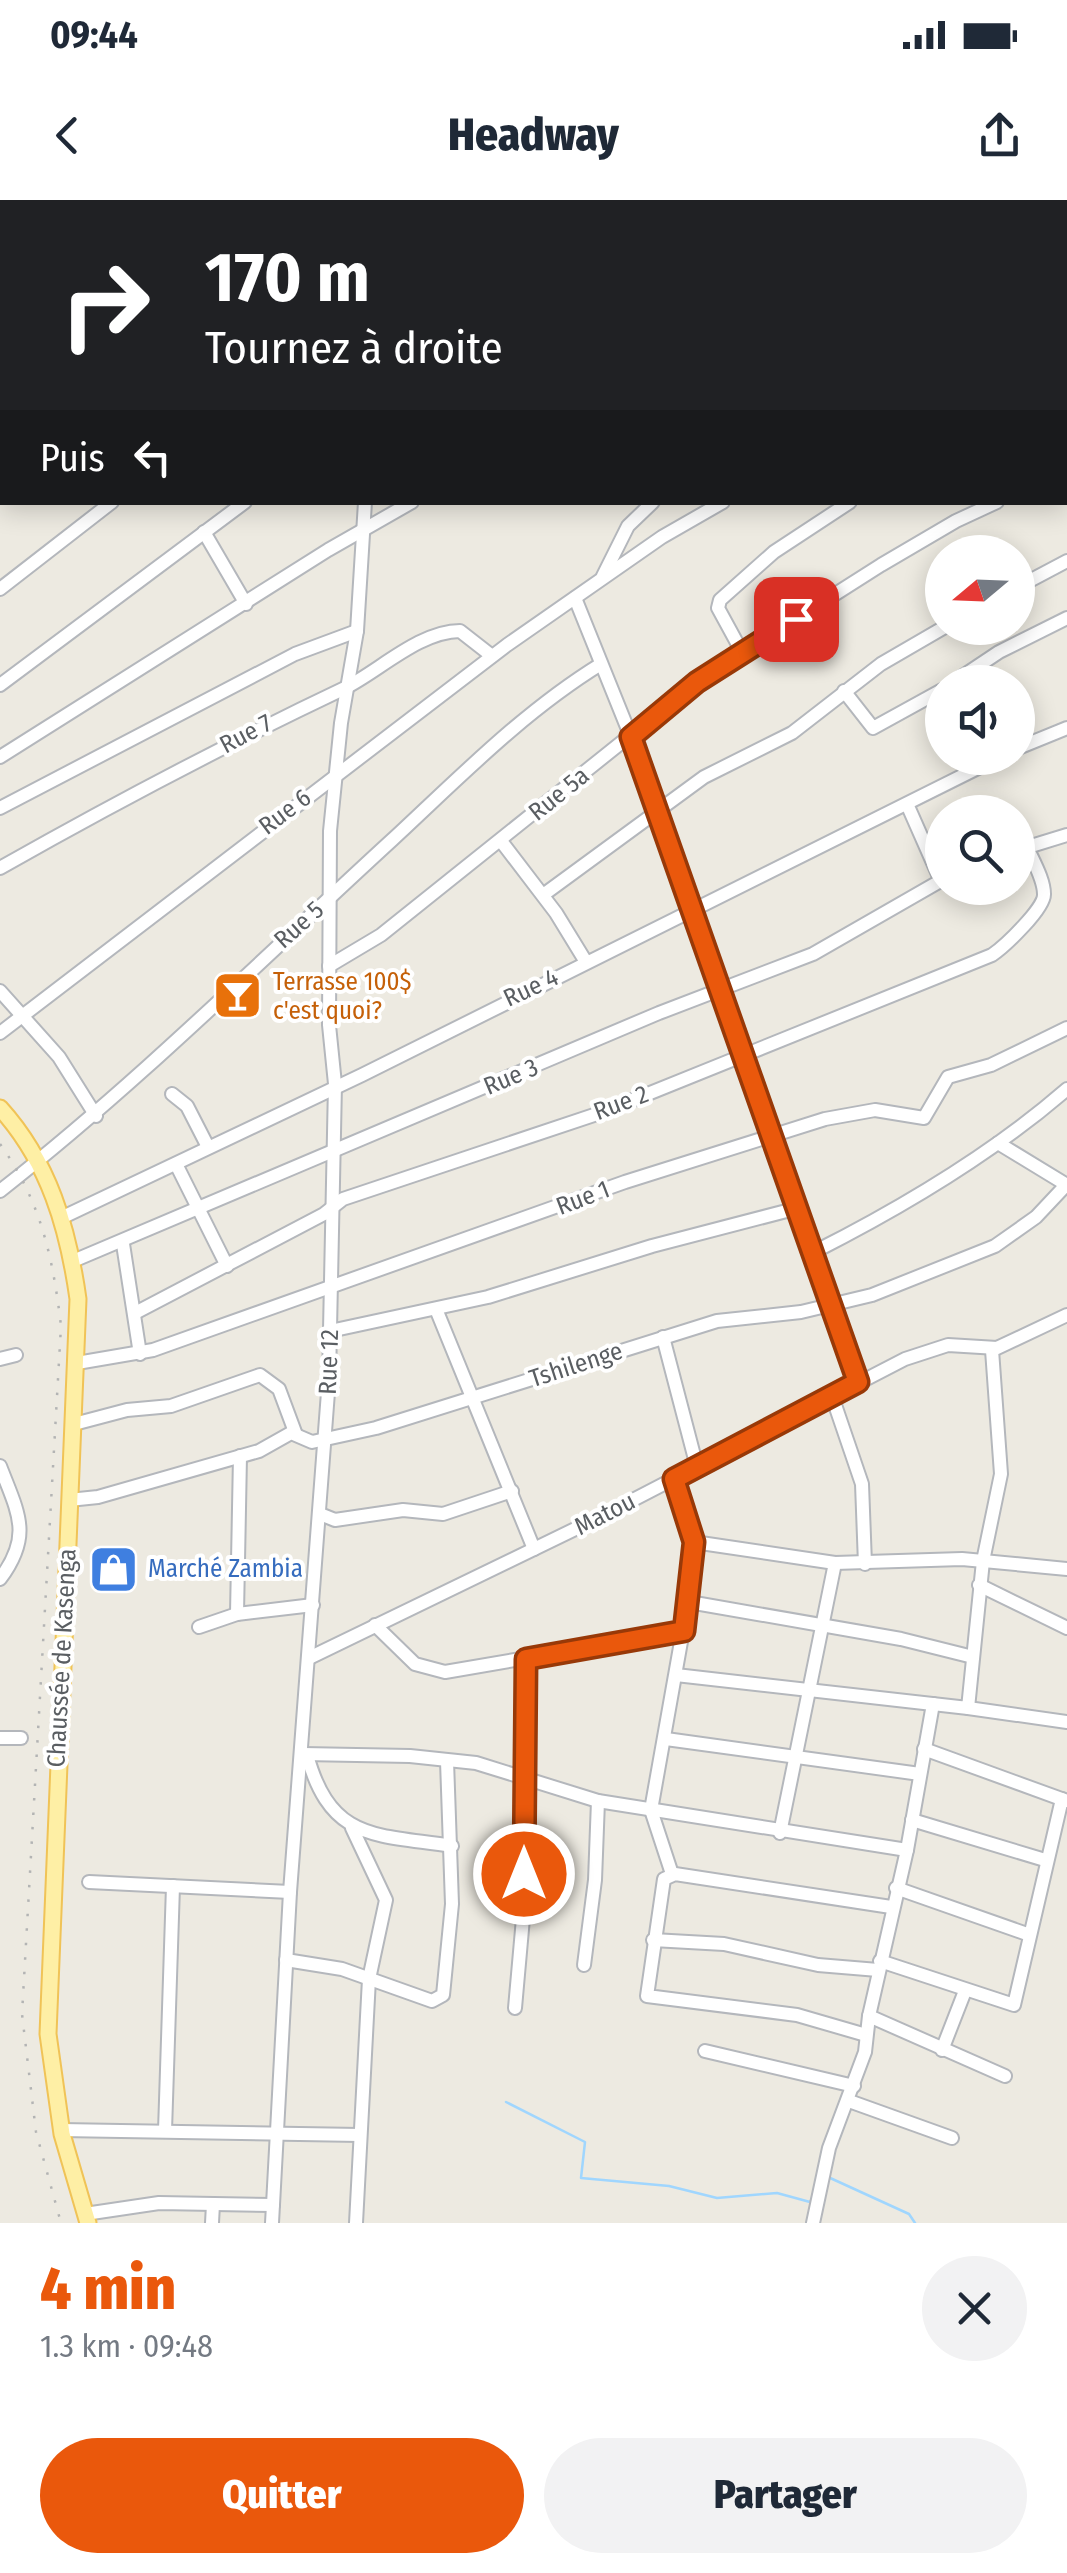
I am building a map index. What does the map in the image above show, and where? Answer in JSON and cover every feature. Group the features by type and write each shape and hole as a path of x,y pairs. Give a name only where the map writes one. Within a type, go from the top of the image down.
{"main road":[{"name":"Chaussée de Kasenga","path":"0,1108 39,1162 63,1218 78,1299 48,1946 48,2034 61,2130 86,2219"}],"street":[{"path":"0,248 0,258"},
{"path":"0,588 108,505"},
{"name":"Rue 12","path":"272,2223 290,1892 305,1754 326,1440 334,1086 328,898 335,776 357,631 366,527 364,505"},
{"path":"0,757 406,505"},
{"path":"602,579 628,526 649,505"},
{"name":"Rue 6","path":"0,1033 492,656 718,505"},
{"path":"742,652 718,602 774,552 845,505"},
{"name":"Rue 5a","path":"329,966 381,935 742,652 943,528 991,505"},
{"path":"0,684 204,532 227,508"},
{"path":"204,532 246,604"},
{"path":"1035,578 1067,561"},
{"path":"575,598 631,737 717,991 858,1382"},
{"path":"980,665 1067,618"},
{"path":"0,808 295,654 357,631"},
{"name":"Rue 7","path":"0,868 243,734 452,631 472,638 492,656"},
{"path":"543,895 704,776 792,733 844,691 925,639"},
{"name":"Rue 5","path":"0,1191 96,1116 549,696 601,664"},
{"path":"844,691 873,728 925,699"},
{"path":"1035,741 1067,728"},
{"name":"Rue 4","path":"63,1218 964,775"},
{"path":"907,804 925,844"},
{"path":"1035,845 1067,834"},
{"path":"501,841 543,895 586,962"},
{"name":"Rue 2","path":"135,1313 344,1199 603,1112 992,956 1012,941 1043,902 1045,893 1035,874"},
{"name":"Rue 3","path":"73,1262 123,1244 332,1150 827,948 925,891"},
{"path":"0,991 19,1018 59,1057 96,1116"},
{"name":"Rue 1","path":"77,1363 140,1354 625,1182 772,1137 865,1111 924,1118 948,1077 991,1065 1067,1028"},
{"path":"814,1252 890,1212 998,1142 1067,1089"},
{"path":"172,1094 187,1106 207,1146"},
{"path":"998,1142 1066,1185"},
{"path":"176,1164 227,1266"},
{"name":"Tshilenge","path":"295,1432 312,1442 326,1440 473,1400 717,1320 832,1306 905,1284 995,1246 1036,1217 1066,1185"},
{"path":"330,1331 436,1309 798,1208"},
{"path":"123,1244 140,1354"},
{"path":"436,1309 534,1549"},
{"name":"Matou","path":"309,1658 696,1468 858,1382 938,1346 992,1350 1066,1319"},
{"path":"663,1337 696,1468"},
{"path":"968,1708 983,1561 1001,1474 992,1350"},
{"path":"0,1360 16,1355"},
{"path":"69,1500 98,1497 240,1456 295,1432 279,1389 260,1375 171,1406 126,1410 74,1424"},
{"path":"832,1396 862,1484 865,1564"},
{"path":"237,1614 240,1456"},
{"path":"0,1466 22,1531 17,1556 0,1579"},
{"path":"672,1874 652,1810 689,1602 694,1542 674,1479"},
{"path":"320,1514 336,1520 403,1510 443,1514 512,1491"},
{"path":"694,1542 835,1563 983,1561 1067,1569"},
{"path":"780,1833 835,1563"},
{"path":"980,1585 1067,1628"},
{"path":"689,1602 973,1657"},
{"path":"199,1627 237,1614 313,1605"},
{"path":"375,1625 415,1664 434,1671 684,1631"},
{"path":"515,2008 524,1906 526,1659"},
{"path":"676,1675 1067,1722"},
{"path":"813,2223 830,2148 854,2086 866,2035 912,1820 932,1704"},
{"path":"0,1738 22,1738"},
{"path":"666,1739 795,1760 920,1774"},
{"path":"654,1940 724,1944 818,1965 879,1965 1014,2005 1045,1860 1064,1800 924,1749"},
{"path":"356,2223 370,1978 386,1900 352,1828 328,1801 305,1754 410,1756 447,1761 524,1776 598,1801 780,1833 906,1850"},
{"path":"286,1960 322,1964 432,2001 442,1995 452,1904 447,1761"},
{"path":"584,1965 595,1880 598,1801"},
{"path":"912,1820 1045,1860"},
{"path":"352,1828 452,1846"},
{"path":"866,2035 797,2015 647,1996 664,1878 672,1874 891,1907"},
{"path":"89,1882 290,1892"},
{"path":"165,2131 173,1886"},
{"path":"896,1888 1028,1934"},
{"path":"942,2050 965,1991"},
{"path":"868,2016 1005,2076"},
{"path":"705,2051 854,2086"},
{"path":"849,2101 952,2138"},
{"path":"61,2130 360,2134"},
{"path":"86,2219 141,2204 273,2205"},
{"path":"212,2223 213,2204"}],"waterway":[{"path":"506,2102 585,2142 581,2178 669,2186 717,2198 777,2193 810,2202 812,2198"},
{"path":"828,2177 909,2214 915,2223"}],"railway":[{"path":"0,1144 26,1187 43,1231 61,1326 22,2014 36,2132 61,2223"}],"place":[{"name":"Terrasse 100$ c'est quoi?","path":"238,996"},
{"name":"Marché Zambia","path":"113,1569"}],"route":[{"path":"524,1874 526,1659 684,1631 695,1563 694,1542 674,1479 858,1382 717,991 631,737 697,682 796,619"}]}
